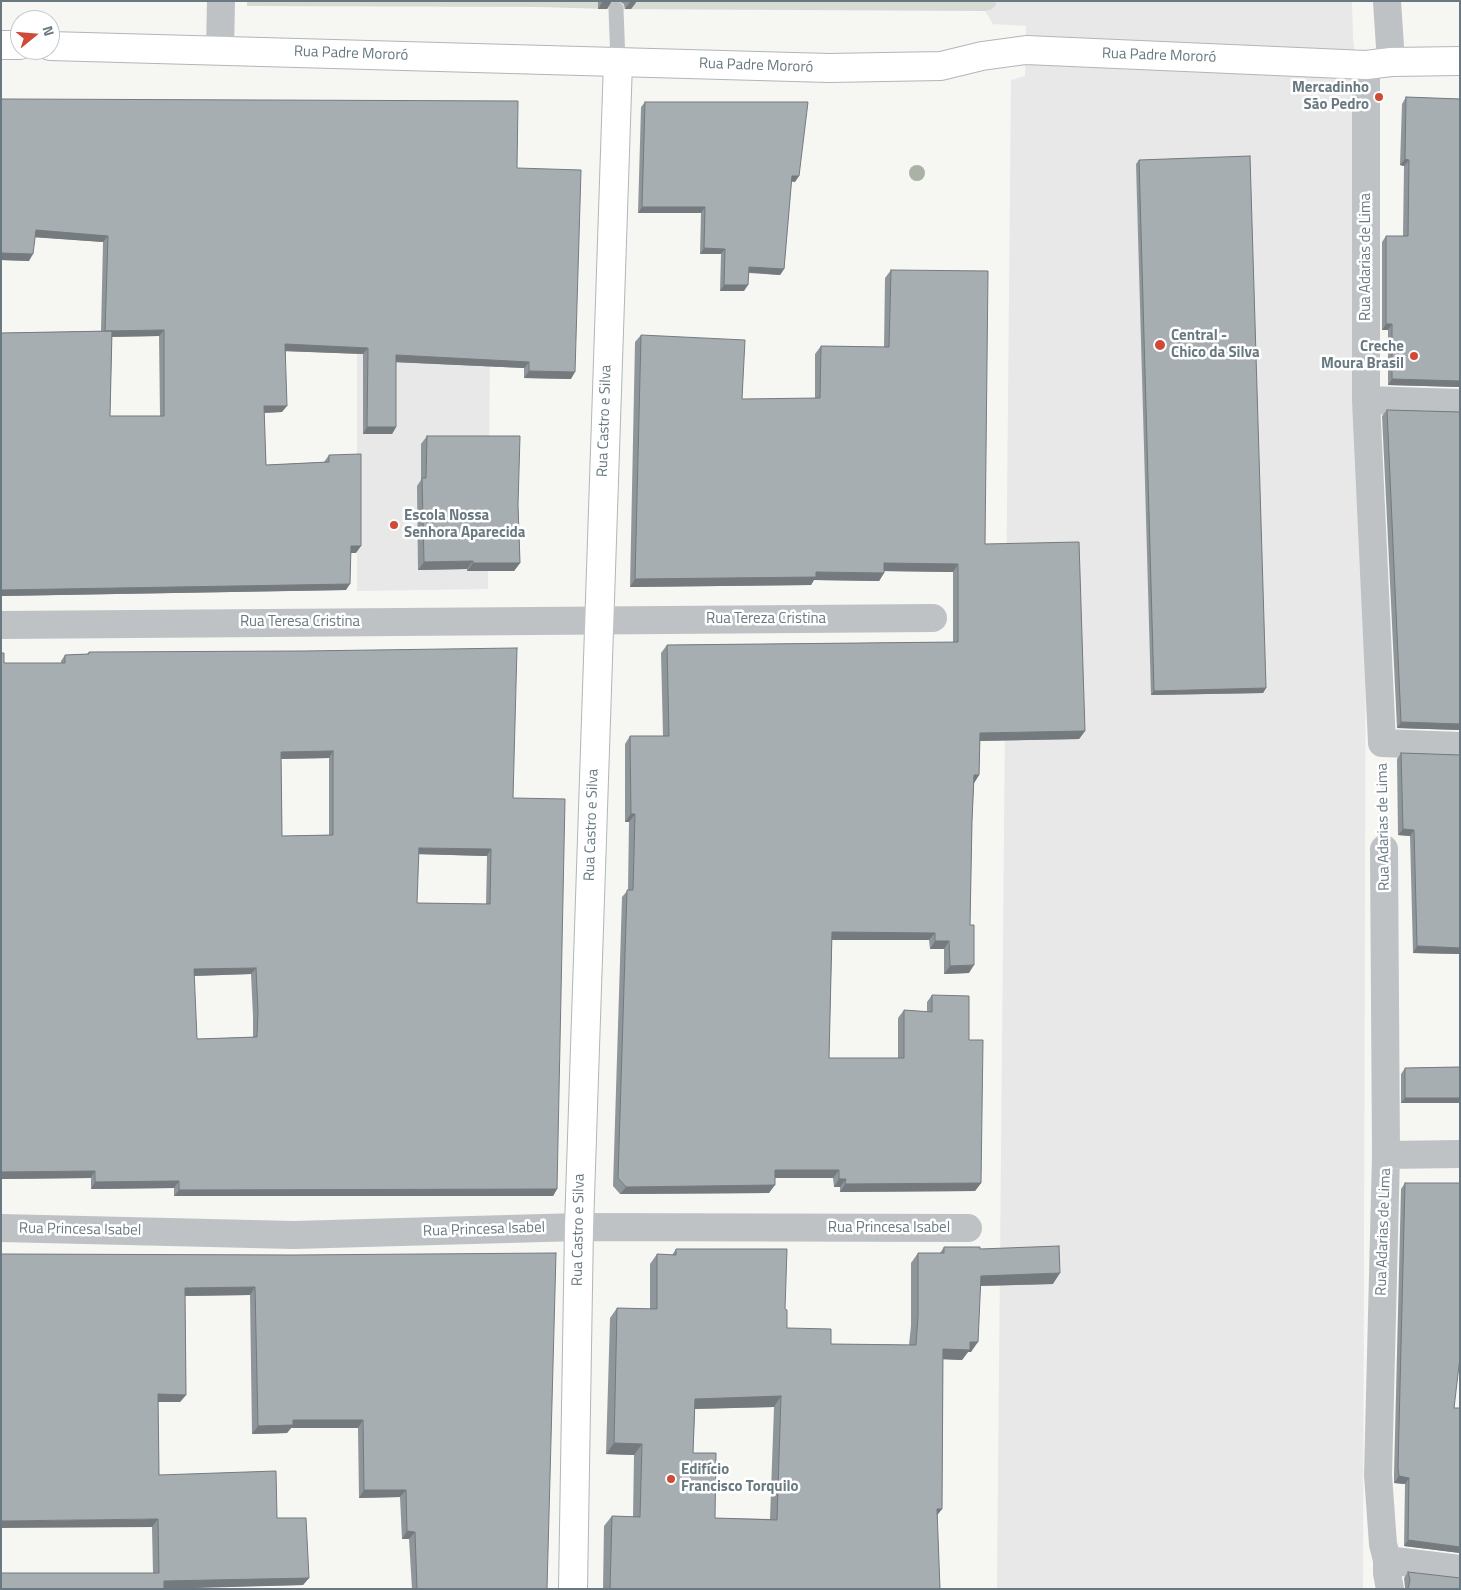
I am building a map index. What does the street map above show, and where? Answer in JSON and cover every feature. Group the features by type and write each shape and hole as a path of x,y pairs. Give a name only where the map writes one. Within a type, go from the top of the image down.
{"street":[{"path":"220,50 221,1"},
{"name":"Rua Adarias de Lima","path":"1382,743 1366,400 1378,64 1387,1"},
{"name":"Rua Padre Mororó","path":"60,46 829,68 941,66 982,56 1026,50 1378,64 1460,61"},
{"name":"Rua Castro e Silva","path":"573,1589 579,1227 618,62"},
{"path":"1366,400 1460,403"},
{"name":"Rua Tereza Cristina","path":"598,620 933,618"},
{"name":"Rua Teresa Cristina","path":"1,625 598,620"},
{"path":"1382,743 1460,746"},
{"name":"Rua Adarias de Lima","path":"1384,848 1386,1155 1378,1475 1383,1544 1390,1589"},
{"path":"1386,1155 1460,1154"},
{"name":"Rua Princesa Isabel","path":"1,1228 294,1235 579,1227 968,1228"},
{"path":"1387,1560 1460,1569"}],"lane":[{"path":"616,9 618,62"}],"path":[{"name":"Rua Adarias de Lima","path":"1382,743 1384,848"}],"shaded area":[{"path":"247,1 996,1 996,5 992,9 985,11 607,9 247,6"},
{"path":"996,1 1352,1 1353,39 1360,90 1366,538 1363,1589 997,1589 1011,80 1025,76 1026,26 993,24 985,11 996,5"},
{"path":"357,331 490,341 488,589 357,591"}],"building":[{"path":"1406,97 1460,99 1460,381 1392,379 1392,324 1386,324 1386,236 1408,236 1409,160 1405,159"},
{"path":"1,99 518,101 517,168 581,170 575,372 529,371 529,362 396,355 396,427 367,427 368,348 285,344 287,406 264,406 266,465 329,462 329,455 361,454 361,546 351,546 350,584 1,590 1,333 112,331 110,416 164,416 164,330 105,331 108,236 36,230 33,254 1,253"},
{"path":"645,102 808,102 799,176 792,176 784,269 749,267 748,285 724,285 725,249 704,248 705,207 642,207"},
{"path":"1250,156 1266,688 1154,691 1139,160"},
{"path":"891,270 988,271 985,544 1079,542 1085,731 980,733 979,775 974,775 972,821 970,925 974,925 974,965 950,966 949,941 935,941 935,933 832,932 829,1058 904,1058 904,1010 932,1012 932,995 969,996 969,1040 983,1040 981,1183 845,1184 846,1179 839,1179 839,1170 775,1170 775,1185 626,1187 618,1178 627,890 633,890 635,814 631,814 630,736 669,736 667,645 958,642 958,564 884,563 884,573 816,572 816,577 635,579 641,335 745,340 742,399 820,398 821,346 889,347"},
{"path":"1387,410 1460,412 1460,724 1401,722"},
{"path":"427,436 520,436 518,505 520,563 473,563 473,561 424,562 422,478 426,478"},
{"path":"517,648 513,798 565,799 557,1189 179,1190 179,1181 95,1182 95,1171 1,1172 1,653 4,653 4,663 65,663 65,655 89,654 89,652","holes":["333,751 333,835 282,836 281,752","419,848 491,849 490,904 417,903","256,968 257,1037 197,1039 194,969"]},
{"path":"1401,753 1460,755 1460,948 1417,946 1414,830 1403,829"},
{"path":"1460,1067 1460,1098 1405,1098 1405,1068"},
{"path":"1405,1183 1460,1183 1460,1357 1454,1408 1460,1408 1460,1547 1408,1540 1409,1478 1399,1476 1398,1468"},
{"path":"1059,1246 1060,1273 981,1276 978,1342 970,1342 970,1350 943,1349 942,1509 937,1509 940,1589 610,1589 612,1516 640,1517 642,1444 614,1443 617,1308 657,1309 657,1254 676,1255 676,1249 787,1249 785,1309 787,1310 787,1328 831,1329 831,1344 916,1345 918,1253 944,1253 944,1247 980,1247 980,1249","holes":["781,1396 777,1520 715,1518 716,1453 693,1453 695,1399"]},
{"path":"556,1253 547,1589 417,1589 415,1532 407,1531 406,1490 364,1490 363,1420 293,1420 293,1425 258,1426 255,1287 185,1288 186,1395 158,1394 159,1475 276,1471 277,1518 306,1518 309,1578 164,1581 164,1589 1,1589 1,1573 159,1573 158,1519 1,1521 1,1254 292,1255"},
{"path":"1408,1572 1460,1578 1460,1589 1408,1589 1410,1580"}],"place":[{"name":"Mercadinho São Pedro","path":"1379,97"},
{"name":"Central - Chico da Silva","path":"1160,345"},
{"name":"Creche Moura Brasil","path":"1414,356"},
{"name":"Escola Nossa Senhora Aparecida","path":"394,525"},
{"name":"Edifício Francisco Torquilo","path":"671,1479"}]}
